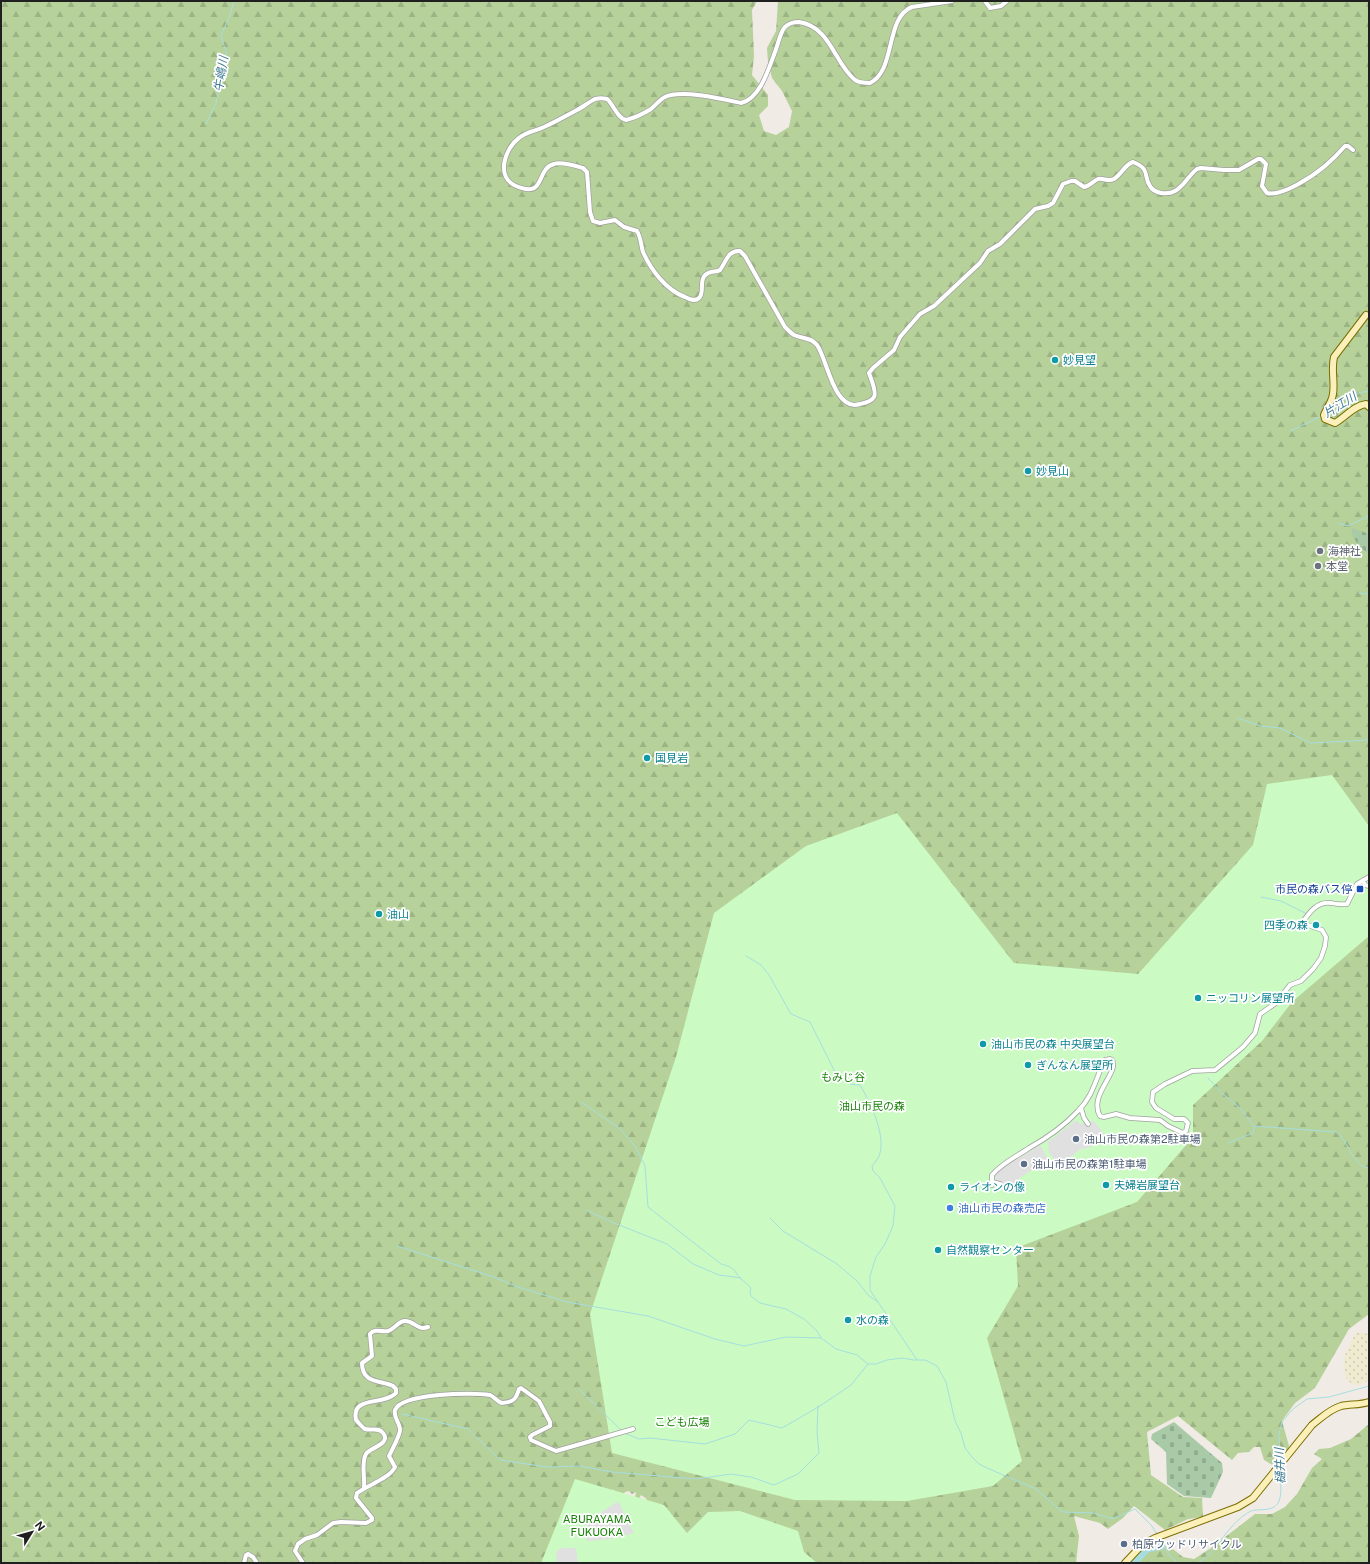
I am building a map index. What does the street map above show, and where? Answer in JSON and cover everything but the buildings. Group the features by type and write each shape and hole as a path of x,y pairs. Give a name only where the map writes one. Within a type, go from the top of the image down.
{"street":[{"path":"952,1 906,9 899,17 883,69 877,78 870,83 854,79 832,47 819,32 802,23 792,23 784,28 758,90 746,102 741,103 704,96 672,94 661,99 652,108 640,115 626,120 620,117 615,108 607,99 596,99 543,128 520,137 506,156 504,168 506,174 511,183 529,190 538,186 547,168 555,163 568,164 576,168 583,168 587,172 590,212 593,221 600,223 615,220 624,227 637,232 643,252 657,275 675,292 690,300 696,300 701,295 701,282 706,275 710,272 720,270 730,254 740,251 745,256 785,327 794,335 808,338 816,344 836,391 843,399 855,406 871,400 874,397 875,394 869,373 894,350 900,337 920,314 934,306 980,263 988,251 1000,244 1036,210 1048,206 1056,200 1060,187 1067,182 1075,181 1084,187 1098,179 1108,181 1113,180 1125,166 1134,162 1146,172 1148,183 1155,192 1169,193 1175,191 1197,169 1239,170 1258,159 1261,159 1266,164 1262,186 1267,193 1272,194 1281,192 1301,182 1325,166 1345,146 1348,146 1352,150"},
{"path":"985,1 990,8 1001,6 1007,1"},
{"path":"1366,315 1334,357 1332,365 1333,394 1331,402 1324,415 1325,419 1334,423 1341,420 1359,405 1366,404 1369,407"},
{"path":"1000,1184 992,1184 992,1175 1002,1166 1062,1126 1081,1108 1091,1095 1105,1060 1112,1060 1114,1065 1113,1070 1102,1087 1098,1105 1098,1112 1100,1116 1104,1117 1116,1114 1130,1118 1160,1120 1179,1132 1183,1133 1186,1131 1188,1123 1184,1119 1174,1118 1156,1108 1152,1102 1153,1092 1158,1087 1192,1071 1215,1070 1251,1039 1255,1033 1260,1014 1276,1003 1290,985 1301,981 1313,969 1324,950 1326,937 1322,930 1302,923 1305,918 1311,911 1324,903 1339,905 1347,904 1356,884 1369,877"},
{"path":"1363,880 1365,885 1369,886"},
{"path":"1081,1108 1084,1118 1088,1124"},
{"path":"1037,1144 1038,1149"},
{"path":"364,1488 365,1476 363,1466 365,1455 378,1447 385,1438 381,1431 376,1429 365,1429 360,1425 356,1420 356,1409 360,1405 385,1400 396,1393 396,1389 393,1386 374,1381 362,1368 362,1363 364,1360 372,1356 370,1334 375,1331 388,1331 393,1329 401,1322 406,1321 420,1328 428,1327"},
{"path":"302,1563 295,1551 298,1544 306,1539 317,1535 333,1523 366,1523 372,1520 356,1498 357,1493 394,1470 395,1467 389,1456 394,1442 399,1436 400,1429 394,1412 400,1404 415,1398 459,1393 490,1395 502,1403 514,1400 517,1397 519,1389 521,1388 539,1401 550,1422 550,1426 532,1435 530,1437 531,1440 556,1451 633,1429"},
{"path":"1125,1563 1142,1546 1155,1538 1238,1507 1253,1498 1312,1425 1323,1415 1342,1406 1361,1405 1369,1402"},
{"path":"244,1563 248,1554 253,1557 257,1563"}],"shaded area":[{"name":"油山市民の森第2駐車場","path":"1076,1120 1080,1124 1094,1121 1104,1134 1096,1144 1088,1148 1081,1149 1059,1166 1048,1151 1049,1146 1047,1143"},
{"name":"油山市民の森第1駐車場","path":"1041,1146 1048,1159 1004,1191 994,1176 999,1169"},
{"path":"1356,1332 1369,1334 1369,1380 1359,1385 1352,1384 1347,1380 1343,1366 1345,1355"},
{"path":"618,1501 634,1533 611,1539 587,1541 582,1532 585,1526 593,1518"},
{"path":"561,1548 576,1548 578,1563 557,1563 556,1552"}],"green space":[{"path":"1,1 757,1 752,10 754,56 752,75 768,95 768,106 759,115 764,131 776,135 789,127 792,111 782,91 772,78 768,62 767,48 776,31 778,1 1369,1 1369,1314 1349,1329 1315,1388 1295,1403 1282,1421 1289,1446 1285,1457 1280,1458 1280,1445 1273,1449 1276,1467 1264,1460 1260,1447 1254,1447 1249,1452 1238,1453 1232,1460 1178,1416 1147,1432 1151,1475 1183,1497 1202,1498 1203,1517 1188,1519 1165,1530 1134,1506 1123,1518 1108,1529 1100,1523 1074,1516 1079,1536 1076,1563 790,1563 693,1542 645,1502 647,1499 641,1495 639,1499 635,1498 636,1492 632,1494 629,1491 625,1492 623,1495 616,1493 613,1489 612,1493 563,1563 1,1563"},
{"path":"1352,528 1369,534 1369,554 1354,539 1352,535"},
{"name":"油山市民の森","path":"1332,775 1369,826 1369,936 1292,1002 1262,1041 1193,1105 1193,1137 1137,1202 1016,1248 1018,1286 987,1338 1022,1461 993,1486 907,1501 795,1500 612,1453 590,1314 676,1057 714,913 806,846 897,813 1014,963 1138,974 1253,845 1267,784"},
{"path":"1174,1422 1222,1463 1223,1472 1211,1498 1184,1496 1167,1484 1166,1452 1151,1439 1152,1434"},
{"path":"1369,1424 1369,1563 1130,1563 1144,1548 1156,1542 1174,1550 1183,1557 1194,1559 1211,1548 1255,1514 1272,1514 1285,1507 1297,1494 1312,1468 1322,1459 1314,1454 1319,1449 1330,1448 1351,1439"},
{"name":"ABURAYAMA FUKUOKA","path":"575,1479 664,1505 687,1533 708,1512 740,1511 798,1531 804,1552 817,1563 541,1563"}],"waterway":[{"name":"牛嶋川","path":"206,124 216,103 226,57 221,36 234,1"},
{"name":"片江川","path":"1327,414 1337,410 1358,393 1369,391"},
{"name":"片江川","path":"1290,431 1322,416"},
{"path":"1338,523 1348,526 1369,516"},
{"path":"1359,593 1369,594"},
{"path":"1238,718 1260,726 1280,728 1311,743 1369,740"},
{"path":"1261,897 1281,901 1307,914"},
{"path":"746,956 761,965 769,975 791,1014 810,1022 835,1072 850,1084 860,1085 873,1110 881,1139 881,1148 878,1157 872,1166 873,1171 880,1178 895,1206 893,1226 885,1244 876,1257 870,1276 870,1290 917,1360"},
{"path":"1208,1078 1223,1094 1241,1109 1254,1126 1336,1132 1344,1141 1359,1164 1369,1168"},
{"path":"581,1102 619,1128 635,1146 645,1166 648,1207 721,1264 733,1269 741,1279 749,1285 751,1288 751,1296 760,1303 786,1309 804,1319 817,1331 821,1338 836,1349 857,1355 868,1364 876,1364 887,1360 902,1358 925,1360 937,1366 946,1382 955,1421 961,1433 965,1448 979,1464 1036,1489 1063,1512 1094,1513 1109,1518 1114,1518 1135,1509 1151,1525 1157,1534"},
{"path":"1228,1143 1253,1133 1254,1126"},
{"path":"586,1210 667,1244 693,1264 719,1275 741,1278"},
{"path":"770,1218 783,1231 837,1264 857,1281 869,1296 878,1302"},
{"path":"397,1246 567,1302 648,1316 715,1339 744,1346 786,1337 821,1338"},
{"path":"624,1433 639,1439 650,1438 705,1444 735,1434 749,1420 782,1428 820,1406 851,1385 868,1364"},
{"name":"樋井川","path":"1280,1461 1279,1434 1282,1422 1293,1409 1307,1399 1329,1397 1369,1386"},
{"path":"579,1389 622,1431"},
{"path":"402,1414 468,1429 500,1460 547,1467 580,1466 612,1472 696,1479 731,1474 751,1477 774,1485 798,1474 819,1453 817,1432 818,1406"},
{"name":"樋井川","path":"1198,1563 1212,1551 1235,1523 1242,1517 1249,1512 1273,1508 1276,1505 1279,1501 1281,1493 1280,1470"},
{"name":"樋井川","path":"1159,1539 1169,1555 1178,1563"},
{"name":"樋井川","path":"1134,1563 1147,1549 1162,1546"}],"place":[{"name":"妙見望","path":"1055,360"},
{"name":"妙見山","path":"1028,471"},
{"name":"海神社","path":"1320,551"},
{"name":"本堂","path":"1318,566"},
{"name":"国見岩","path":"647,758"},
{"name":"市民の森バス停","path":"1360,889"},
{"name":"油山","path":"379,914"},
{"name":"四季の森","path":"1316,925"},
{"name":"ニッコリン展望所","path":"1198,998"},
{"name":"油山市民の森 中央展望台","path":"983,1044"},
{"name":"ぎんなん展望所","path":"1028,1065"},
{"name":"油山市民の森第2駐車場","path":"1076,1139"},
{"name":"油山市民の森第1駐車場","path":"1024,1164"},
{"name":"夫婦岩展望台","path":"1106,1185"},
{"name":"ライオンの像","path":"951,1187"},
{"name":"油山市民の森売店","path":"950,1208"},
{"name":"自然観察センター","path":"938,1250"},
{"name":"水の森","path":"848,1320"},
{"name":"柏原ウッドリサイクル","path":"1124,1544"}],"park label":[{"name":"もみじ谷","path":"843,1077"},
{"name":"こども広場","path":"682,1422"}]}
